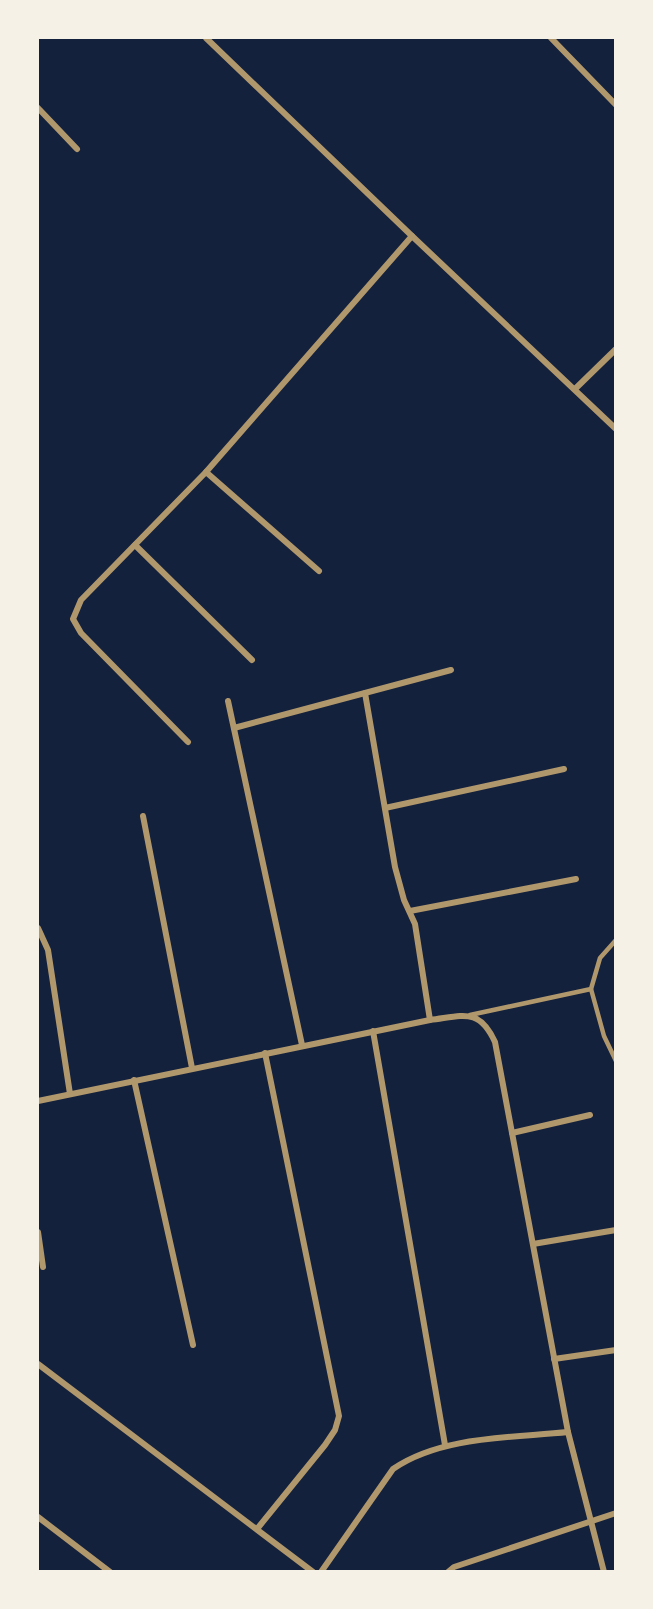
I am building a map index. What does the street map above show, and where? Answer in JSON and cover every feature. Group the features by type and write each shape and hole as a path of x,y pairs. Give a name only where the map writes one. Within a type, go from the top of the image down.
{"street":[{"path":"206,38 615,429"},
{"path":"551,38 615,105"},
{"path":"38,108 77,149"},
{"path":"188,742 81,633 73,618 81,600 207,472 412,236"},
{"path":"575,389 615,349"},
{"path":"207,472 319,571"},
{"path":"135,545 252,660"},
{"path":"234,728 451,669"},
{"path":"365,693 395,867 404,900 415,924 430,1020"},
{"path":"228,701 302,1045"},
{"path":"385,808 564,769"},
{"path":"143,816 192,1068"},
{"path":"411,911 576,879"},
{"path":"38,928 48,950 70,1094"},
{"path":"38,1101 430,1020 470,1015 487,1026 495,1042 568,1432 604,1572"},
{"path":"373,1030 445,1445"},
{"path":"257,1529 325,1445 335,1431 339,1416 265,1053"},
{"path":"134,1080 193,1345"},
{"path":"512,1133 590,1115"},
{"path":"533,1244 615,1230"},
{"path":"38,1232 43,1267"},
{"path":"554,1359 615,1350"},
{"path":"38,1364 313,1572"},
{"path":"321,1572 393,1469 406,1460 445,1445 568,1432"},
{"path":"448,1572 454,1567 615,1513"},
{"path":"38,1517 110,1572"}],"lane":[{"path":"615,940 600,958 591,989 604,1036 615,1061"},
{"path":"470,1015 591,989"}]}
